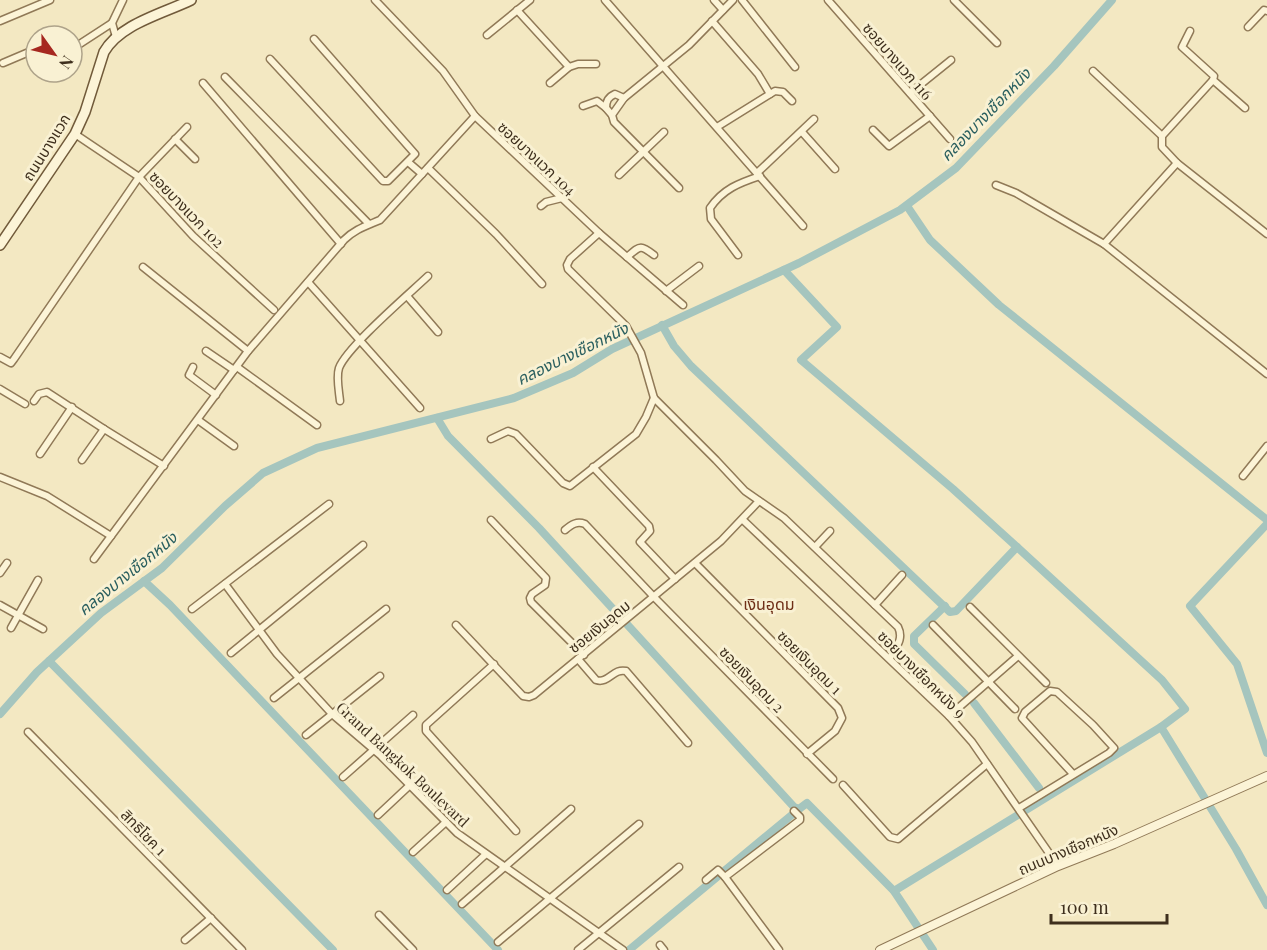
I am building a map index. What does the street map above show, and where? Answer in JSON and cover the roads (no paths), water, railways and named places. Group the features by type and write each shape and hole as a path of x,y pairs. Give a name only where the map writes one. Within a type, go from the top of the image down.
{"main road":[{"name":"ถนนบางแวก","path":"0,245 75,134 85,112 104,52 116,37 131,27 191,0"}],"street":[{"path":"0,21 50,0"},
{"path":"84,41 112,23 123,0"},
{"name":"ซอยบางแวก 104","path":"375,0 443,71 475,116 599,233 683,305"},
{"path":"487,35 530,0"},
{"path":"605,0 803,226"},
{"path":"714,0 723,10"},
{"path":"612,115 624,98 689,45 733,0"},
{"path":"742,0 795,67"},
{"name":"ซอยบางแวก 116","path":"828,0 950,139"},
{"path":"957,1 997,43"},
{"path":"517,10 569,67"},
{"path":"1248,27 1264,10 1267,11"},
{"path":"712,21 758,74 770,94"},
{"path":"112,23 116,37"},
{"path":"1190,31 1182,47 1214,75 1213,80 1162,136 1162,147 1177,163 1267,234"},
{"path":"270,59 383,181 388,181 415,154 314,39"},
{"path":"3,63 24,54"},
{"path":"910,93 951,60"},
{"path":"550,83 569,67 578,64 596,64"},
{"path":"1093,71 1162,136"},
{"path":"225,77 368,223"},
{"path":"1213,80 1245,108"},
{"path":"203,83 341,244"},
{"path":"717,127 775,91 783,92 792,101"},
{"path":"606,108 606,101 611,96 615,94 624,98"},
{"path":"583,106 597,101 606,108 614,122 679,188"},
{"path":"94,559 235,368 308,282 353,232 368,223 380,220 475,116"},
{"path":"873,130 889,146 930,116"},
{"path":"738,255 711,219 710,208 728,189 759,174 814,119"},
{"path":"0,357 11,363 14,360 139,177 187,127"},
{"path":"619,175 664,132"},
{"path":"802,132 835,169"},
{"name":"ซอยบางแวก 102","path":"75,134 139,177 187,229 274,310"},
{"path":"175,140 195,159"},
{"path":"408,162 422,174"},
{"path":"1104,244 1177,163"},
{"path":"428,168 496,234 542,284"},
{"path":"996,184 1016,193 1104,244 1267,374"},
{"path":"541,206 546,202 562,198"},
{"path":"599,233 570,259 568,269 626,326 640,353 654,398 745,491 784,518 898,627 901,640 890,658"},
{"path":"627,257 639,247 643,247 654,255"},
{"path":"666,291 699,266"},
{"path":"143,267 249,351"},
{"path":"340,401 339,368 361,341 428,276"},
{"path":"308,282 420,408"},
{"path":"407,296 438,332"},
{"path":"206,351 235,368 316,424"},
{"path":"193,368 189,375 216,395"},
{"path":"1,390 25,404"},
{"path":"33,401 39,394 47,392 164,466"},
{"path":"491,439 508,431 516,434 566,486 570,486 636,434 654,398"},
{"path":"40,454 72,407"},
{"path":"198,420 234,446"},
{"path":"82,460 104,429"},
{"path":"1243,476 1267,446"},
{"path":"593,467 650,526 650,531 640,542 675,579"},
{"path":"0,477 47,496 111,537"},
{"name":"ซอยเงินอุดม","path":"456,625 523,696 534,695 695,563 743,520 759,501"},
{"path":"192,609 329,504"},
{"path":"491,520 546,578 545,585 532,594 531,602 581,657 596,680 605,680 616,671 626,670 688,743"},
{"name":"ซอยบางเชือกหนัง 9","path":"743,520 949,716 972,742 1058,866"},
{"name":"ซอยเงินอุดม 2","path":"566,530 574,523 585,524 833,779"},
{"path":"815,547 830,531"},
{"path":"231,653 363,545"},
{"path":"0,573 7,563"},
{"name":"ซอยเงินอุดม 1","path":"695,563 838,708 842,718 840,723 807,754"},
{"path":"875,605 903,575"},
{"path":"10,628 38,580"},
{"name":"Grand Bangkok Boulevard","path":"225,584 259,630 332,714 374,750 457,833 622,948"},
{"path":"0,605 43,629"},
{"path":"970,607 1046,683"},
{"path":"274,698 386,609"},
{"path":"933,625 1016,710"},
{"path":"949,716 1018,656"},
{"path":"494,664 426,725 426,731 516,831"},
{"path":"306,735 380,676"},
{"path":"1020,809 1109,753 1113,748 1106,738 1064,698 1050,690 1025,712 1022,718 1073,774"},
{"path":"343,777 413,715"},
{"name":"สิทธิโชค 1","path":"28,732 242,950"},
{"path":"843,785 890,837 898,840 987,764"},
{"name":"ถนนบางเชือกหนัง","path":"880,950 1058,866 1193,810 1267,776"},
{"path":"378,814 410,785"},
{"path":"462,904 571,809"},
{"path":"723,875 800,820 795,811"},
{"path":"412,852 446,822"},
{"path":"498,942 639,824"},
{"path":"447,890 486,854"},
{"path":"578,950 680,867"},
{"path":"706,880 716,872 723,875 779,950"},
{"path":"379,915 413,950"},
{"path":"185,940 212,918"}],"waterway":[{"name":"คลองบางเชือกหนัง","path":"0,714 37,672 101,613 162,568 225,506 263,473 317,448 514,398 573,373 612,349 799,263 900,210 956,168 1054,66 1112,0"},
{"path":"907,206 930,240 999,305 1267,520"},
{"path":"784,270 837,327 801,360 953,489 1017,547 1162,680 1185,709 1161,727 1236,849 1267,905"},
{"path":"662,325 674,346 691,366 950,612 956,611 1017,547"},
{"path":"437,418 448,436 539,528 794,807 799,809 807,803 894,891 933,950"},
{"path":"1267,524 1190,606 1237,664 1267,753"},
{"path":"144,581 170,605 498,950"},
{"path":"945,606 914,636 914,644 965,694"},
{"path":"49,661 333,950"},
{"path":"974,703 1039,788"},
{"path":"894,891 1161,727"},
{"path":"629,950 799,809"}],"district":[{"name":"เงินอุดม","path":"769,603"}]}
